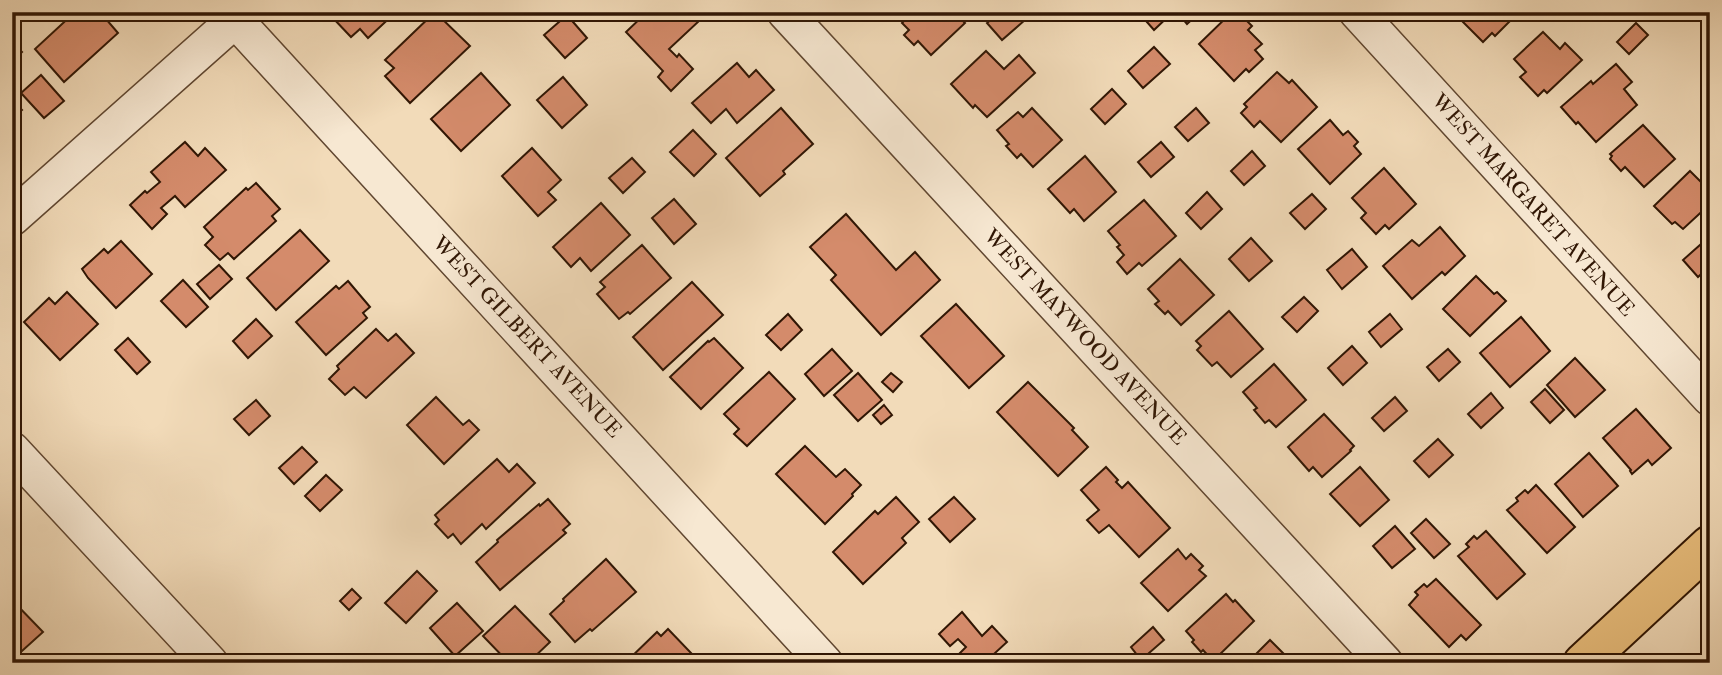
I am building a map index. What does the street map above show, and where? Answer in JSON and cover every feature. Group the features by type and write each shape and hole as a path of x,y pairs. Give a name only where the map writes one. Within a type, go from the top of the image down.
{"main road":[{"path":"1583,663 1707,553"}],"street":[{"name":"WEST MAYWOOD AVENUE","path":"785,12 1385,663"},
{"name":"WEST MARGARET AVENUE","path":"1357,12 1710,398"},
{"path":"12,218 236,15"},
{"name":"WEST GILBERT AVENUE","path":"236,15 825,663"},
{"path":"12,450 210,663"}],"building":[{"path":"12,12 24,12 12,23"},
{"path":"75,12 100,12 118,33 64,82 35,49"},
{"path":"338,12 396,12 368,38 360,29 351,37 332,17"},
{"path":"435,12 470,46 410,103 385,76 394,68 385,60"},
{"path":"647,12 691,12 699,21 669,49 677,57 679,54 693,69 671,91 658,77 663,71 626,32"},
{"path":"912,12 954,12 965,23 931,55 918,41 914,45 904,35 909,30 902,23"},
{"path":"1000,12 1018,12 1025,20 1002,40 987,23"},
{"path":"1096,12 1110,12 1102,19"},
{"path":"1140,12 1173,12 1154,30"},
{"path":"1177,12 1200,12 1187,24"},
{"path":"1232,12 1238,12 1252,26 1248,30 1262,44 1255,50 1263,59 1249,72 1246,69 1234,81 1199,44"},
{"path":"1463,12 1519,12 1495,36 1492,33 1483,42 1458,17"},
{"path":"567,15 587,38 565,58 544,35"},
{"path":"1636,23 1648,35 1629,54 1617,42"},
{"path":"1543,32 1560,49 1565,43 1582,60 1547,93 1544,90 1538,96 1520,77 1526,72 1514,59"},
{"path":"12,42 22,52 12,62"},
{"path":"1154,47 1170,64 1143,88 1128,71"},
{"path":"986,51 1004,69 1019,55 1035,73 987,117 975,105 973,108 951,84"},
{"path":"737,63 749,77 756,70 774,90 737,123 726,109 711,123 692,103"},
{"path":"1616,64 1632,82 1624,89 1637,105 1596,142 1561,107"},
{"path":"1277,72 1289,83 1292,80 1317,107 1281,142 1260,121 1254,127 1241,113 1247,107 1244,104"},
{"path":"481,73 510,105 461,151 431,119"},
{"path":"41,75 64,101 44,118 21,93"},
{"path":"563,77 587,105 562,128 537,100"},
{"path":"1112,89 1126,104 1105,124 1091,109"},
{"path":"12,100 22,110 12,119"},
{"path":"781,108 813,144 760,196 726,158"},
{"path":"1032,108 1062,140 1033,167 1021,154 1017,158 997,130 1018,112 1023,117"},
{"path":"1196,108 1209,123 1188,141 1175,127"},
{"path":"1330,120 1343,135 1348,131 1358,142 1354,146 1361,154 1330,184 1298,149"},
{"path":"1643,125 1675,159 1644,187 1625,167 1621,171 1610,159 1610,154"},
{"path":"693,130 716,154 694,176 670,152"},
{"path":"185,142 198,156 205,148 226,170 185,207 175,196 161,208 167,214 152,229 130,205 160,182 151,172"},
{"path":"1161,142 1174,157 1151,177 1138,162"},
{"path":"532,148 561,180 548,192 556,200 538,216 502,176"},
{"path":"1252,151 1265,166 1244,185 1231,171"},
{"path":"1085,156 1116,192 1084,221 1074,209 1070,213 1048,189"},
{"path":"632,158 645,172 623,193 609,178"},
{"path":"1384,168 1416,204 1389,229 1385,225 1376,234 1361,218 1366,213 1352,198"},
{"path":"1690,171 1710,191 1710,204 1683,229 1675,222 1672,224 1654,206"},
{"path":"256,183 280,209 272,216 276,221 234,259 228,253 220,260 205,245 213,237 204,227 246,188 248,190"},
{"path":"1207,192 1222,209 1201,229 1186,213"},
{"path":"1312,194 1326,209 1305,229 1290,213"},
{"path":"674,199 696,224 674,244 652,218"},
{"path":"1144,200 1176,236 1142,266 1139,263 1127,274 1117,262 1124,255 1117,247 1120,245 1108,231"},
{"path":"601,203 630,235 591,271 580,258 571,267 553,247"},
{"path":"846,214 896,270 915,252 940,280 881,335 831,280 836,275 810,247"},
{"path":"1440,227 1465,256 1445,275 1442,272 1412,299 1383,266 1412,240 1419,246"},
{"path":"300,230 329,261 276,310 247,278"},
{"path":"1709,237 1710,266 1698,277 1683,260"},
{"path":"1251,238 1272,261 1249,281 1229,259"},
{"path":"121,241 152,274 116,308 82,269 104,249 108,253"},
{"path":"642,245 671,278 630,314 628,312 619,319 597,294 605,287 600,282"},
{"path":"1352,249 1367,267 1342,289 1327,270"},
{"path":"1180,259 1214,295 1181,325 1168,311 1165,314 1155,304 1159,301 1148,289"},
{"path":"219,265 232,279 210,299 197,284"},
{"path":"1476,276 1494,294 1497,292 1506,301 1470,336 1443,309"},
{"path":"183,280 208,307 186,327 161,301"},
{"path":"348,281 370,307 363,313 367,318 326,355 296,322 336,286 339,289"},
{"path":"692,282 723,315 663,370 633,337"},
{"path":"67,292 98,324 60,360 24,322 49,298 55,304"},
{"path":"1304,297 1318,311 1297,332 1282,317"},
{"path":"956,304 1004,356 969,388 921,336"},
{"path":"1229,311 1263,349 1231,377 1217,362 1212,366 1197,350 1201,346 1196,341"},
{"path":"788,314 802,330 781,350 766,335"},
{"path":"1390,314 1402,329 1381,347 1369,332"},
{"path":"1521,317 1550,351 1510,387 1480,353"},
{"path":"256,319 272,336 248,358 233,341"},
{"path":"376,329 388,341 396,334 414,353 366,398 354,387 345,395 329,379 339,369 337,366"},
{"path":"128,338 150,362 137,374 115,350"},
{"path":"714,338 743,368 701,409 670,377"},
{"path":"1352,346 1367,363 1343,385 1328,368"},
{"path":"832,349 852,371 824,396 805,374"},
{"path":"1448,349 1460,362 1439,381 1427,367"},
{"path":"1575,358 1605,390 1575,417 1547,385"},
{"path":"1274,364 1306,400 1276,427 1269,420 1265,423 1254,410 1257,408 1243,392"},
{"path":"769,372 795,399 747,446 734,434 739,429 724,414"},
{"path":"858,373 882,400 858,421 834,395"},
{"path":"891,373 902,382 893,392 882,382"},
{"path":"1028,382 1074,428 1072,430 1088,447 1058,476 997,412"},
{"path":"1545,389 1564,410 1550,423 1531,402"},
{"path":"1491,393 1503,408 1481,428 1468,414"},
{"path":"436,397 463,425 469,420 479,430 444,464 407,425"},
{"path":"1395,397 1407,411 1384,431 1372,418"},
{"path":"256,400 270,416 249,435 234,419"},
{"path":"884,405 892,415 881,424 873,415"},
{"path":"1636,409 1671,448 1652,465 1648,460 1632,474 1603,438"},
{"path":"1324,414 1354,446 1322,477 1313,467 1309,471 1288,447"},
{"path":"1438,439 1453,455 1429,477 1414,461"},
{"path":"805,446 836,477 845,469 861,485 825,524 776,474"},
{"path":"302,447 317,462 294,484 279,468"},
{"path":"1589,453 1618,486 1583,517 1555,484"},
{"path":"497,459 509,472 517,464 535,483 486,529 482,524 461,544 453,534 448,538 435,524 439,520 435,515"},
{"path":"1106,467 1122,488 1128,482 1170,528 1139,557 1109,525 1099,533 1087,520 1099,510 1081,490"},
{"path":"1360,467 1389,500 1360,526 1330,494"},
{"path":"326,475 342,490 320,511 305,496"},
{"path":"1536,485 1575,527 1547,553 1507,510 1518,501 1516,498 1525,490 1528,493"},
{"path":"896,497 919,522 902,538 906,543 863,584 833,552 875,511 878,514"},
{"path":"954,497 975,519 950,542 929,519"},
{"path":"548,499 570,524 563,530 566,533 500,590 476,562 498,542 497,540"},
{"path":"1426,519 1450,544 1434,558 1411,533"},
{"path":"1395,526 1415,549 1392,568 1373,546"},
{"path":"1486,531 1525,574 1497,599 1458,556 1469,547 1466,544 1474,536 1477,539"},
{"path":"1178,549 1186,559 1191,554 1203,566 1199,570 1206,576 1168,611 1141,583"},
{"path":"606,559 636,592 592,631 590,629 575,642 550,614"},
{"path":"417,571 437,591 406,623 385,603"},
{"path":"1436,579 1481,625 1466,640 1461,635 1449,647 1409,605 1418,595 1415,592"},
{"path":"352,589 361,598 349,610 340,601"},
{"path":"1226,594 1254,621 1213,661 1192,642 1194,640 1186,631"},
{"path":"12,600 43,632 12,660"},
{"path":"457,603 483,631 455,656 430,628"},
{"path":"515,606 550,642 528,663 509,663 483,636"},
{"path":"962,612 982,636 992,626 1007,642 995,653 1004,663 950,663 966,647 958,639 950,646 939,634"},
{"path":"1153,627 1164,640 1141,660 1131,647"},
{"path":"668,629 692,654 684,663 625,663 657,632 661,636"},
{"path":"1270,640 1293,663 1247,663"}]}
